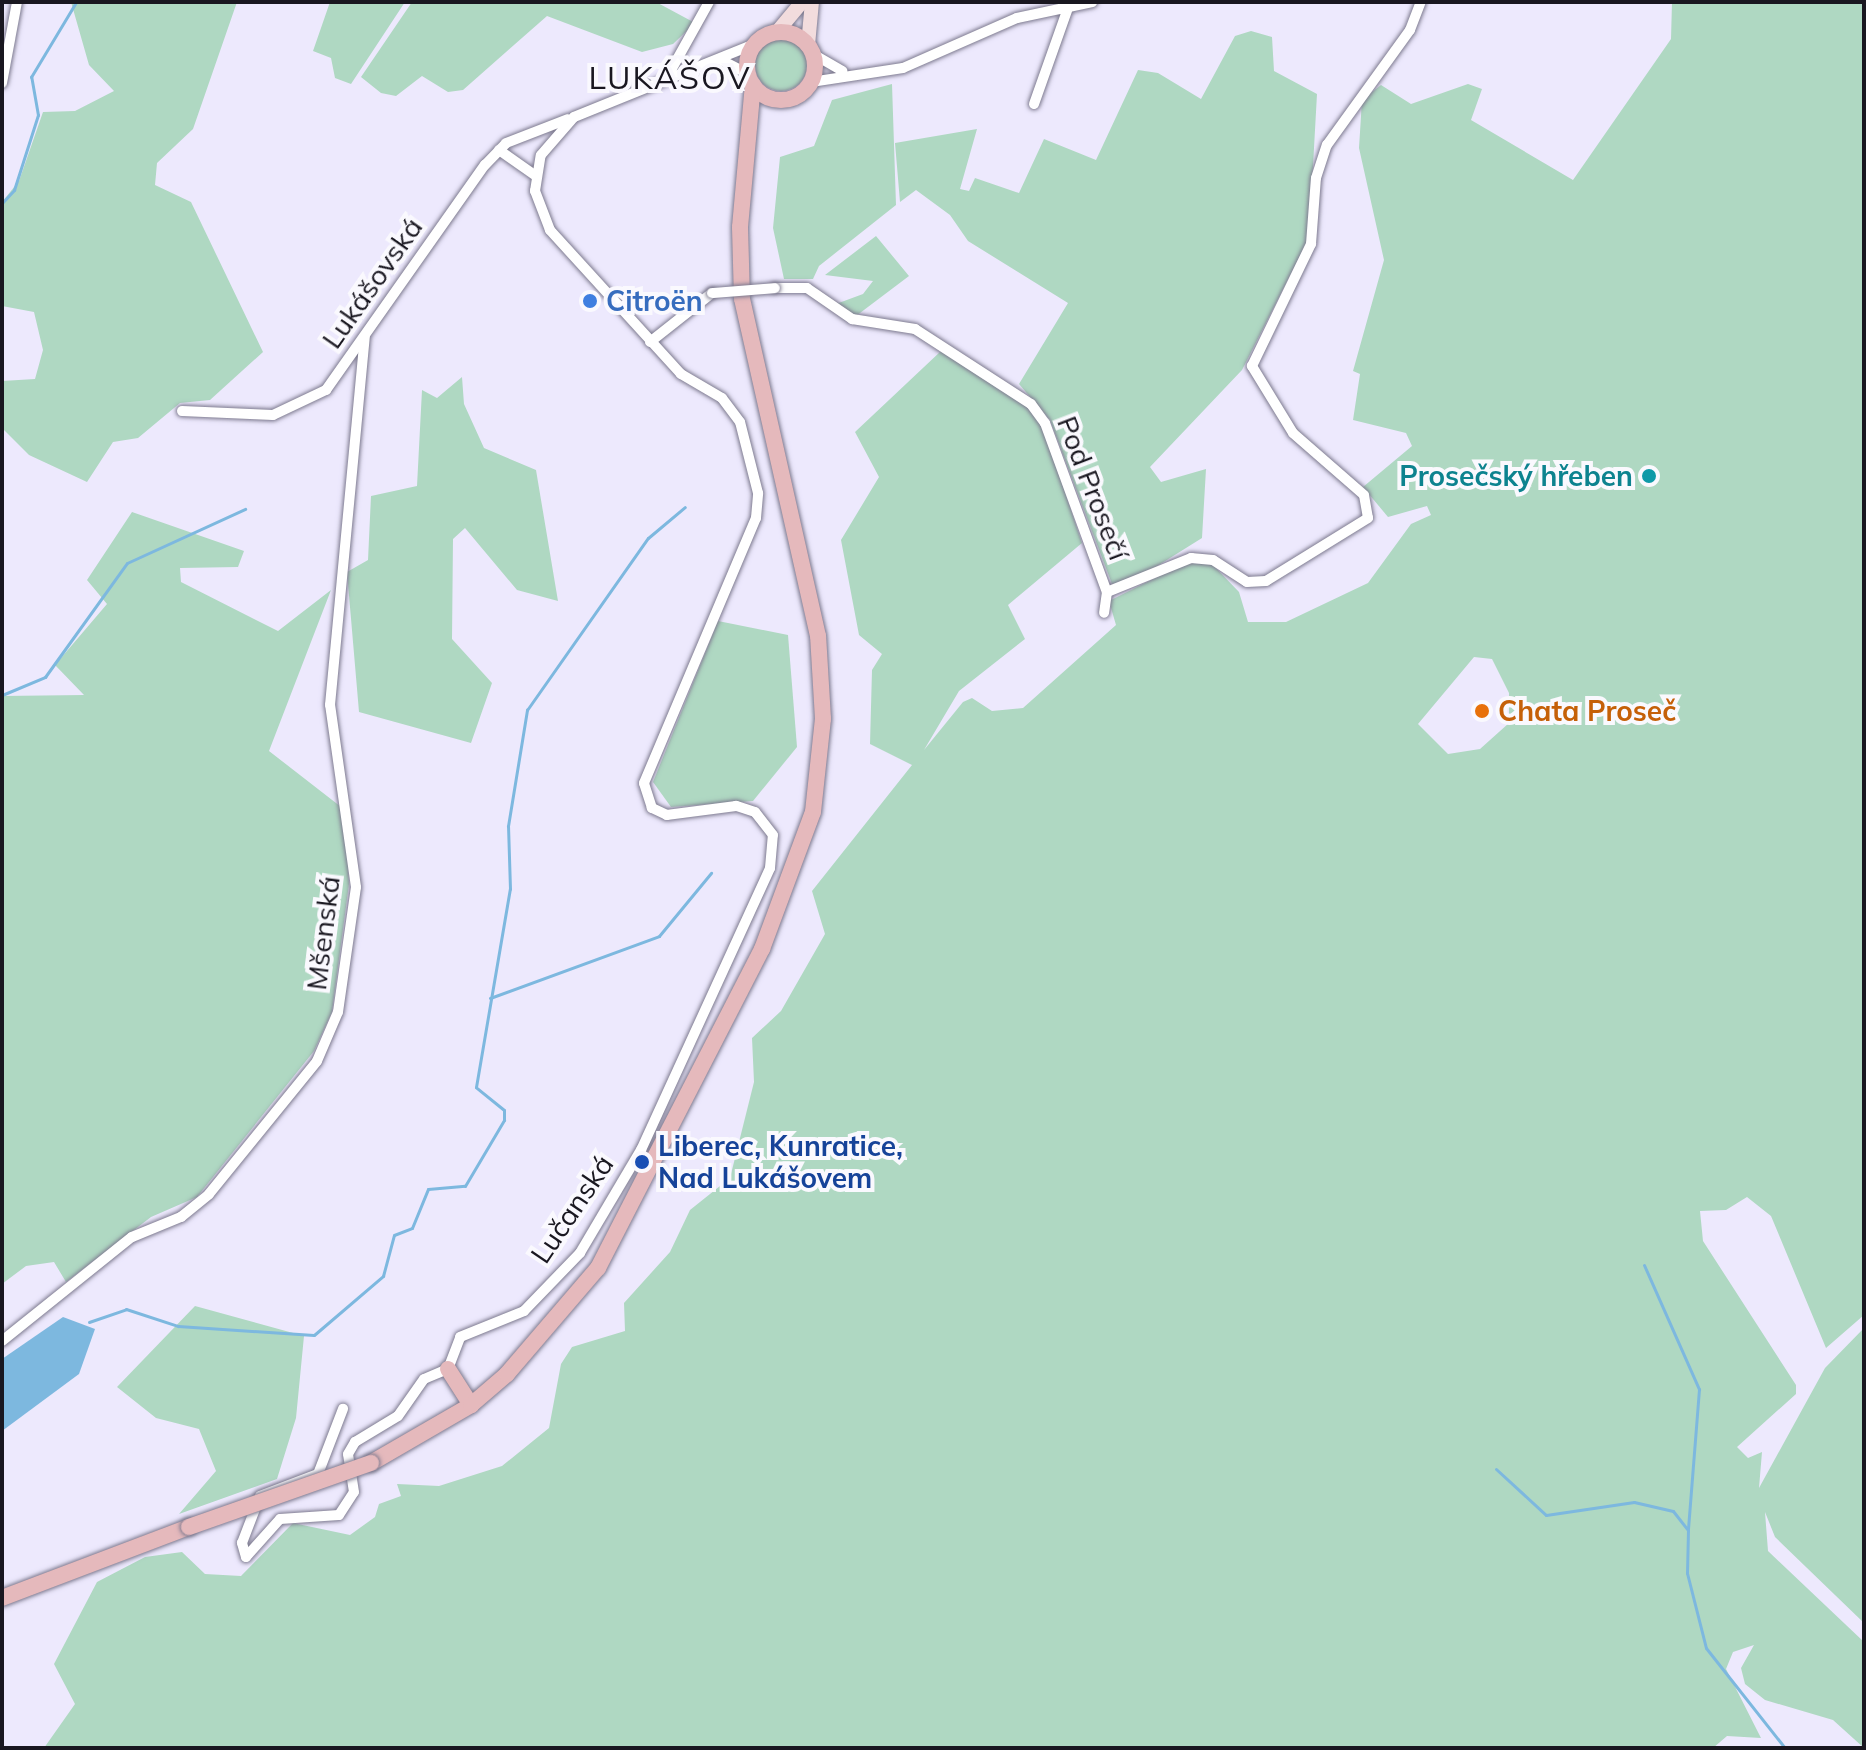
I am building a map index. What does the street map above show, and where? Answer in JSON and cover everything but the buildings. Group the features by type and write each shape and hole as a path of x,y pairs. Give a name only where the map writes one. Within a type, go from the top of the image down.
{"main road":[{"path":"2,1598 189,1527 371,1463 471,1405 538,1344 622,1230 781,907 813,812 823,676 812,602 746,335 739,262 755,44 777,32 810,50 811,82 781,100 761,119 748,159"},
{"path":"750,80 781,100"},
{"path":"448,1369 471,1405"}],"street":[{"path":"2,83 17,2"},
{"path":"670,72 709,2"},
{"path":"777,32 802,2"},
{"path":"812,2 810,50 852,74"},
{"path":"811,82 903,68 1017,18 1092,2"},
{"name":"Pod Prosečí","path":"1107,592 1191,558 1213,560 1247,582 1266,581 1368,518 1364,495 1293,433 1252,366 1311,244 1327,145 1410,30 1421,2"},
{"path":"1034,104 1068,8"},
{"path":"499,150 670,72 755,44"},
{"path":"713,57 750,80"},
{"path":"574,117 547,143 536,176 550,230 650,342"},
{"path":"499,150 536,176"},
{"name":"Lukášovská","path":"182,411 273,415 302,406 326,390 499,150"},
{"name":"Pod Prosečí","path":"650,342 712,293 775,288 807,288 852,319 915,329 1031,404 1045,423 1107,592 1104,613"},
{"name":"Mšenská","path":"2,1341 132,1237 181,1217 209,1194 317,1061 338,1012 356,874 330,705 344,604 353,407 365,337"},
{"name":"Lučanská","path":"343,1409 318,1474 260,1496 242,1543 246,1557 280,1519 339,1515 354,1492 351,1448 398,1416 424,1379 448,1369 460,1337 534,1303 598,1227 770,868 773,835 755,812 736,806 667,815 646,797 648,770 759,508 740,422 728,403 696,386 650,342"}],"green space":[{"path":"71,2 237,2 193,129 157,163 155,185 191,202 263,352 210,400 180,403 138,438 113,442 87,482 29,455 2,428 2,381 35,379 43,350 34,312 2,306 2,202 19,181 43,112 75,111 114,91 89,65"},
{"path":"330,2 405,2 351,84 335,78 331,58 313,51"},
{"path":"412,2 656,2 695,23 673,44 642,52 547,16 463,90 448,92 422,76 396,96 381,93 361,77"},
{"path":"1672,2 1864,2 1864,1315 1826,1348 1771,1216 1747,1197 1726,1210 1700,1211 1703,1241 1796,1385 1796,1394 1737,1447 1748,1458 1762,1452 1759,1488 1825,1368 1864,1328 1864,1623 1775,1537 1765,1512 1768,1551 1864,1642 1864,1748 1833,1720 1765,1700 1745,1684 1741,1668 1754,1645 1733,1652 1726,1669 1761,1738 1727,1736 1713,1748 44,1748 75,1704 54,1664 97,1582 145,1557 182,1552 205,1574 241,1576 293,1523 350,1535 375,1517 379,1504 401,1496 397,1484 439,1486 502,1466 549,1428 561,1364 572,1347 625,1331 624,1303 670,1252 690,1210 730,1178 754,1082 752,1038 781,1011 825,934 812,891 912,765 870,744 872,670 882,654 859,635 841,540 879,477 855,432 941,351 1022,400 1043,426 1082,543 1008,605 1025,639 959,691 924,750 963,702 972,698 992,711 1023,708 1116,625 1109,601 1187,562 1210,562 1239,592 1248,622 1286,622 1368,583 1411,524 1431,515 1427,506 1388,517 1363,487 1412,446 1406,433 1353,420 1360,374 1353,371 1384,260 1359,148 1362,100 1381,85 1411,104 1468,84 1482,89 1471,120 1573,180 1671,39","holes":["1474,657 1492,659 1509,693 1509,723 1480,749 1448,754 1418,724"]},
{"path":"1251,31 1272,37 1274,71 1317,94 1309,238 1242,370 1150,467 1161,482 1206,469 1202,538 1138,578 1112,584 1050,420 1019,384 1068,303 968,241 950,215 916,190 900,202 895,143 977,129 960,189 969,191 975,178 1019,193 1044,139 1096,160 1138,70 1158,73 1201,99 1235,36"},
{"path":"781,39 800,46 807,65 800,84 781,91 762,84 755,65 762,46"},
{"path":"892,84 896,205 819,266 813,279 784,279 773,228 780,157 814,146 832,100"},
{"path":"876,236 909,276 856,316 836,304 863,294 873,281 825,275"},
{"path":"462,377 464,404 484,448 536,470 558,601 517,590 465,528 453,539 452,639 492,683 471,743 359,712 347,572 368,560 371,496 417,486 422,390 437,398"},
{"path":"132,512 244,551 238,567 180,568 181,582 278,631 331,590 269,751 345,810 349,884 332,1012 314,1051 197,1197 151,1217 66,1282 54,1262 26,1266 2,1284 2,696 84,695 55,665 107,604 87,580"},
{"path":"718,621 788,635 797,747 753,801 671,807 653,782"},
{"path":"195,1306 304,1336 296,1418 277,1479 179,1514 216,1471 199,1429 156,1418 117,1387"}],"water":[{"path":"63,1317 95,1329 79,1374 2,1431 2,1359"}],"waterway":[{"path":"2,203 14,190 38,115 31,77 76,2"},
{"path":"89,1322 126,1309 178,1326 314,1335 383,1276 394,1235 412,1228 428,1189 465,1186 504,1120 504,1110 476,1087 510,889 508,826 527,710 648,538 685,507"},
{"path":"2,695 45,677 127,563 245,509"},
{"path":"490,998 659,936 711,873"},
{"path":"1644,1265 1699,1389 1688,1529"},
{"path":"1496,1469 1546,1515 1634,1502 1673,1511 1688,1530 1687,1573 1706,1648 1785,1748"}],"place":[{"name":"Citroën","path":"590,301"},
{"name":"Prosečský hřeben","path":"1649,476"},
{"name":"Chata Proseč","path":"1482,711"},
{"name":"Liberec, Kunratice, Nad Lukášovem","path":"642,1162"}],"district":[{"name":"LUKÁŠOV","path":"670,77"}]}
